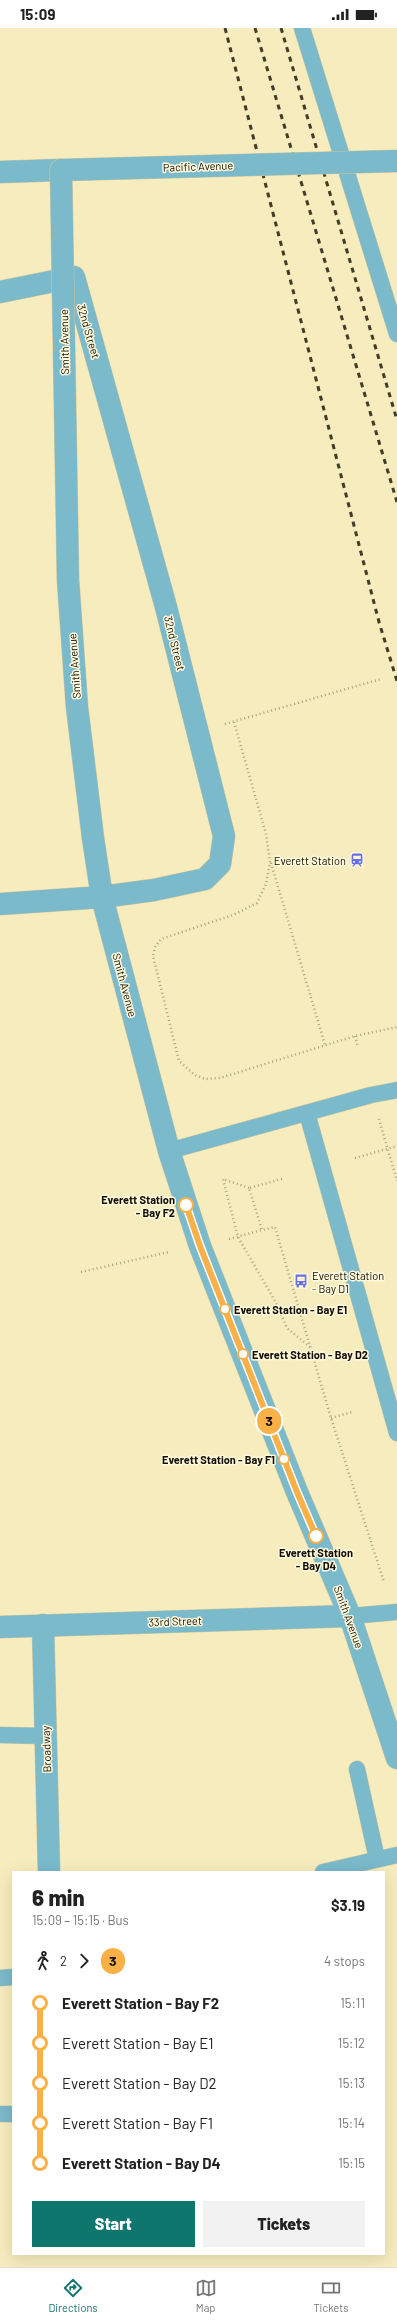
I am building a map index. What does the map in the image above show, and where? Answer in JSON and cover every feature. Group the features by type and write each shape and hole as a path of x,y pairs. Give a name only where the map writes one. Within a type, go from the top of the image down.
{"street":[{"name":"Pacific Avenue","path":"0,172 397,161"},
{"name":"Smith Avenue","path":"61,170 68,580 77,707 93,838 102,897 169,1151 200,1246 297,1492 350,1616 397,1758"},
{"name":"32nd Street","path":"0,292 74,277 166,607 224,836 220,864 205,879 154,890 102,897 0,904"},
{"name":"33rd Street","path":"0,1627 350,1616"},
{"name":"Broadway","path":"43,1625 49,1871"}],"lane":[{"path":"302,28 397,334"},
{"path":"169,1151 397,1090"},
{"path":"307,1113 397,1433"},
{"path":"350,1616 397,1612"},
{"path":"0,1735 46,1736"},
{"path":"357,1769 377,1859"},
{"path":"326,1871 397,1855"},
{"path":"0,1978 12,1977"},
{"path":"0,2114 12,2114"}],"path":[{"path":"198,733 381,679"},
{"path":"234,722 266,834 270,862 325,1045"},
{"path":"270,862 266,884 257,904 233,915 161,939 155,948 153,956 179,1061 195,1075 205,1078 220,1078 355,1036 397,1027"},
{"path":"355,1036 358,1047"},
{"path":"378,1119 397,1181"},
{"path":"355,1158 397,1146"},
{"path":"282,1179 249,1188 223,1179 238,1237 275,1302 287,1328 310,1347"},
{"path":"249,1188 262,1230"},
{"path":"229,1239 275,1227 331,1418 384,1582"},
{"path":"81,1272 169,1252"},
{"path":"331,1418 352,1412"}],"railway":[{"path":"225,28 379,622 397,681"},
{"path":"255,28 397,502"},
{"path":"281,28 397,420"}],"bus line":[{"name":"3","path":"186,1205 200,1246 297,1492 316,1536"}],"place":[{"name":"Everett Station","path":"357,860"},
{"name":"Everett Station - Bay F2","path":"186,1205"},
{"name":"Everett Station - Bay D1","path":"301,1281"},
{"name":"Everett Station - Bay E1","path":"225,1309"},
{"name":"Everett Station - Bay D2","path":"243,1354"},
{"name":"Everett Station - Bay F1","path":"284,1459"},
{"name":"Everett Station - Bay D4","path":"316,1536"}]}
